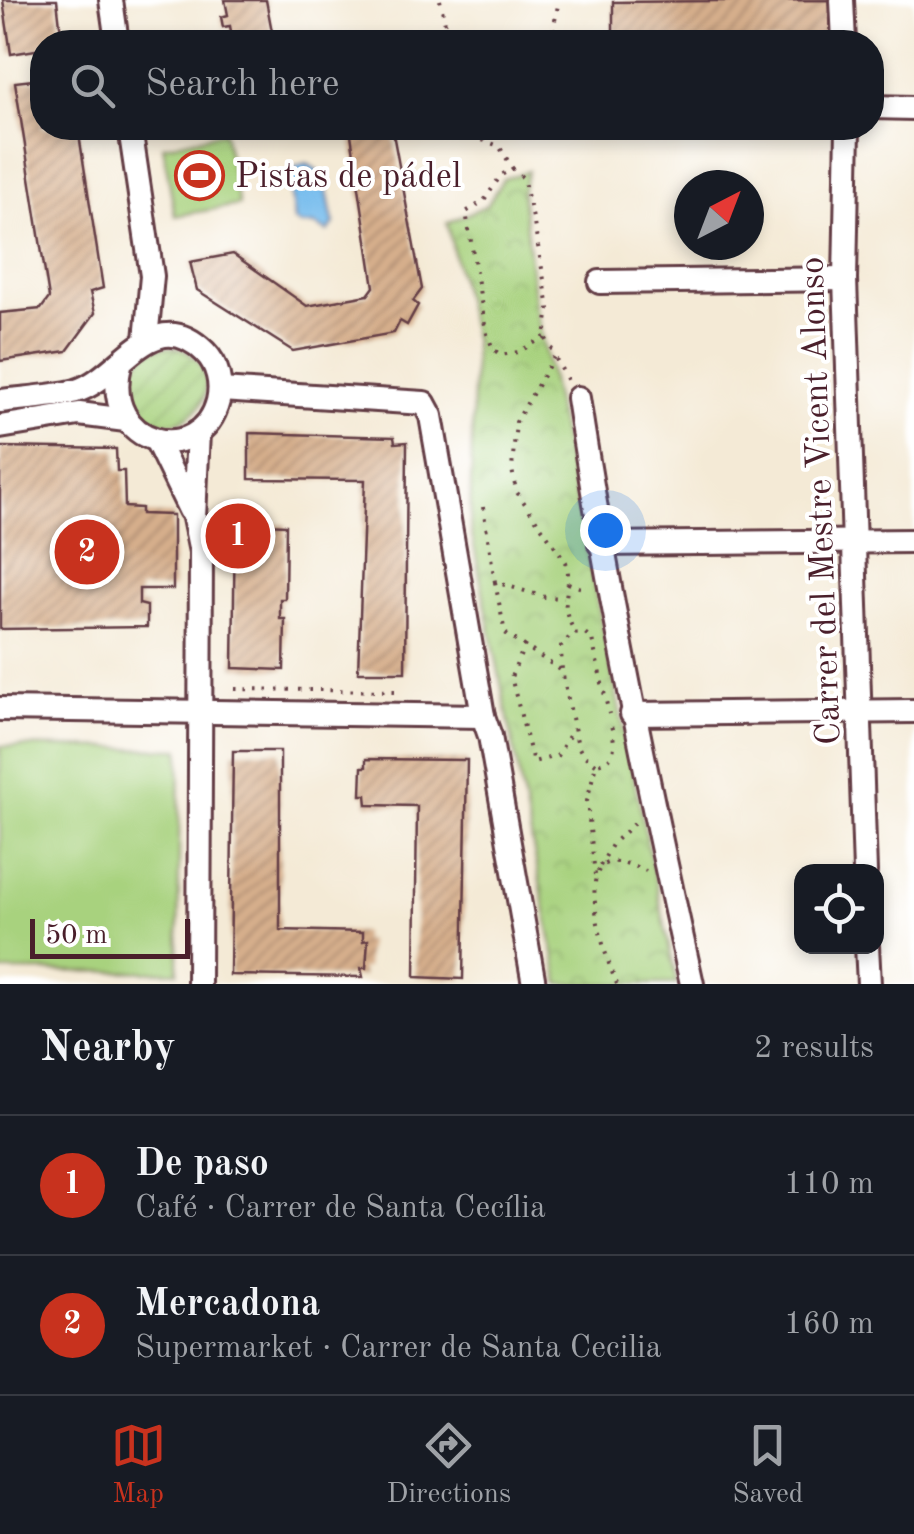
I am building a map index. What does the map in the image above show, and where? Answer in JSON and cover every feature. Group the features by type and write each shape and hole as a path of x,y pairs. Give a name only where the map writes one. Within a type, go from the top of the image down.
{"street":[{"path":"111,0 115,30"},
{"path":"842,0 843,30"},
{"path":"884,107 914,108"},
{"path":"132,140 152,276 146,340"},
{"name":"Carrer del Mestre Vicent Alonso","path":"848,140 845,279 865,864"},
{"path":"600,282 845,279"},
{"path":"179,336 210,356 218,372 220,390 215,412 198,432 174,440 156,440 126,420 117,404 115,386 120,366 130,350 146,340 179,336"},
{"path":"0,401 78,390 120,366"},
{"path":"220,390 424,403 432,416 534,984"},
{"path":"578,398 632,714 692,984"},
{"path":"0,427 79,414 126,420"},
{"path":"198,432 194,518 201,552 199,984"},
{"path":"156,440 194,518"},
{"path":"600,544 914,541"},
{"path":"0,708 483,716"},
{"path":"632,714 914,710"},
{"path":"868,954 868,984"}],"path":[{"path":"440,0 446,30"},
{"path":"553,30 559,0"},
{"path":"482,140 498,146 523,178 546,282 550,316 544,337 555,358 516,422 513,482 516,492 566,562 564,598 569,622 576,633"},
{"path":"513,169 501,175 484,201 466,212 486,330 501,355 518,352 544,337"},
{"path":"482,507 505,633 562,671"},
{"path":"495,582 545,597 564,598"},
{"path":"576,633 585,633 592,639 616,744 610,759 596,764 583,755 573,729 562,671 561,646 576,633"},
{"path":"524,645 510,676 532,762 557,756 573,729"},
{"path":"596,764 587,801 596,908 604,950 617,984"},
{"path":"595,875 613,843 653,808"},
{"path":"599,868 605,863 623,863 669,879"}],"green space":[{"name":"Pistas de pádel","path":"189,140 226,140 239,205 175,216 163,146"},
{"path":"528,171 522,191 535,304 677,984 560,984 470,526 474,343 447,223 487,205 503,179"},
{"path":"168,347 195,358 206,385 195,412 168,423 141,412 130,385 141,358"},
{"path":"0,746 180,749 178,972 0,971"}],"water":[{"path":"307,164 321,175 327,190 334,224 328,232 294,221 289,179 296,167"}],"building":[{"path":"3,0 57,0 61,30 30,30 30,51 11,54"},
{"path":"225,0 266,0 272,30 231,30 230,26 223,27 221,17 228,15"},
{"path":"830,0 831,30 613,30 613,2"},
{"path":"30,80 30,140 80,140 103,288 90,292 95,313 67,351 0,361 0,313 41,309 49,298 15,82"},
{"path":"352,140 394,140 422,289 413,301 418,305 407,325 400,321 394,333 293,351 197,290 190,262 233,254 307,306 368,295 374,287"},
{"path":"249,433 394,437 395,443 407,442 405,672 358,672 365,480 249,479"},
{"path":"0,447 116,449 117,471 124,471 125,507 141,508 141,514 173,515 173,589 139,589 139,604 147,606 147,627 0,629"},
{"path":"235,523 286,525 285,599 280,599 280,619 285,619 284,670 233,668"},
{"path":"233,751 280,751 280,930 363,932 363,941 368,940 366,968 361,968 363,977 230,975"},
{"path":"366,759 467,760 463,979 415,977 417,806 367,805 366,795 361,795"}],"place":[{"name":"Pistas de pádel","path":"200,175"},
{"name":"De paso","path":"238,536"},
{"name":"Mercadona","path":"87,552"}]}
